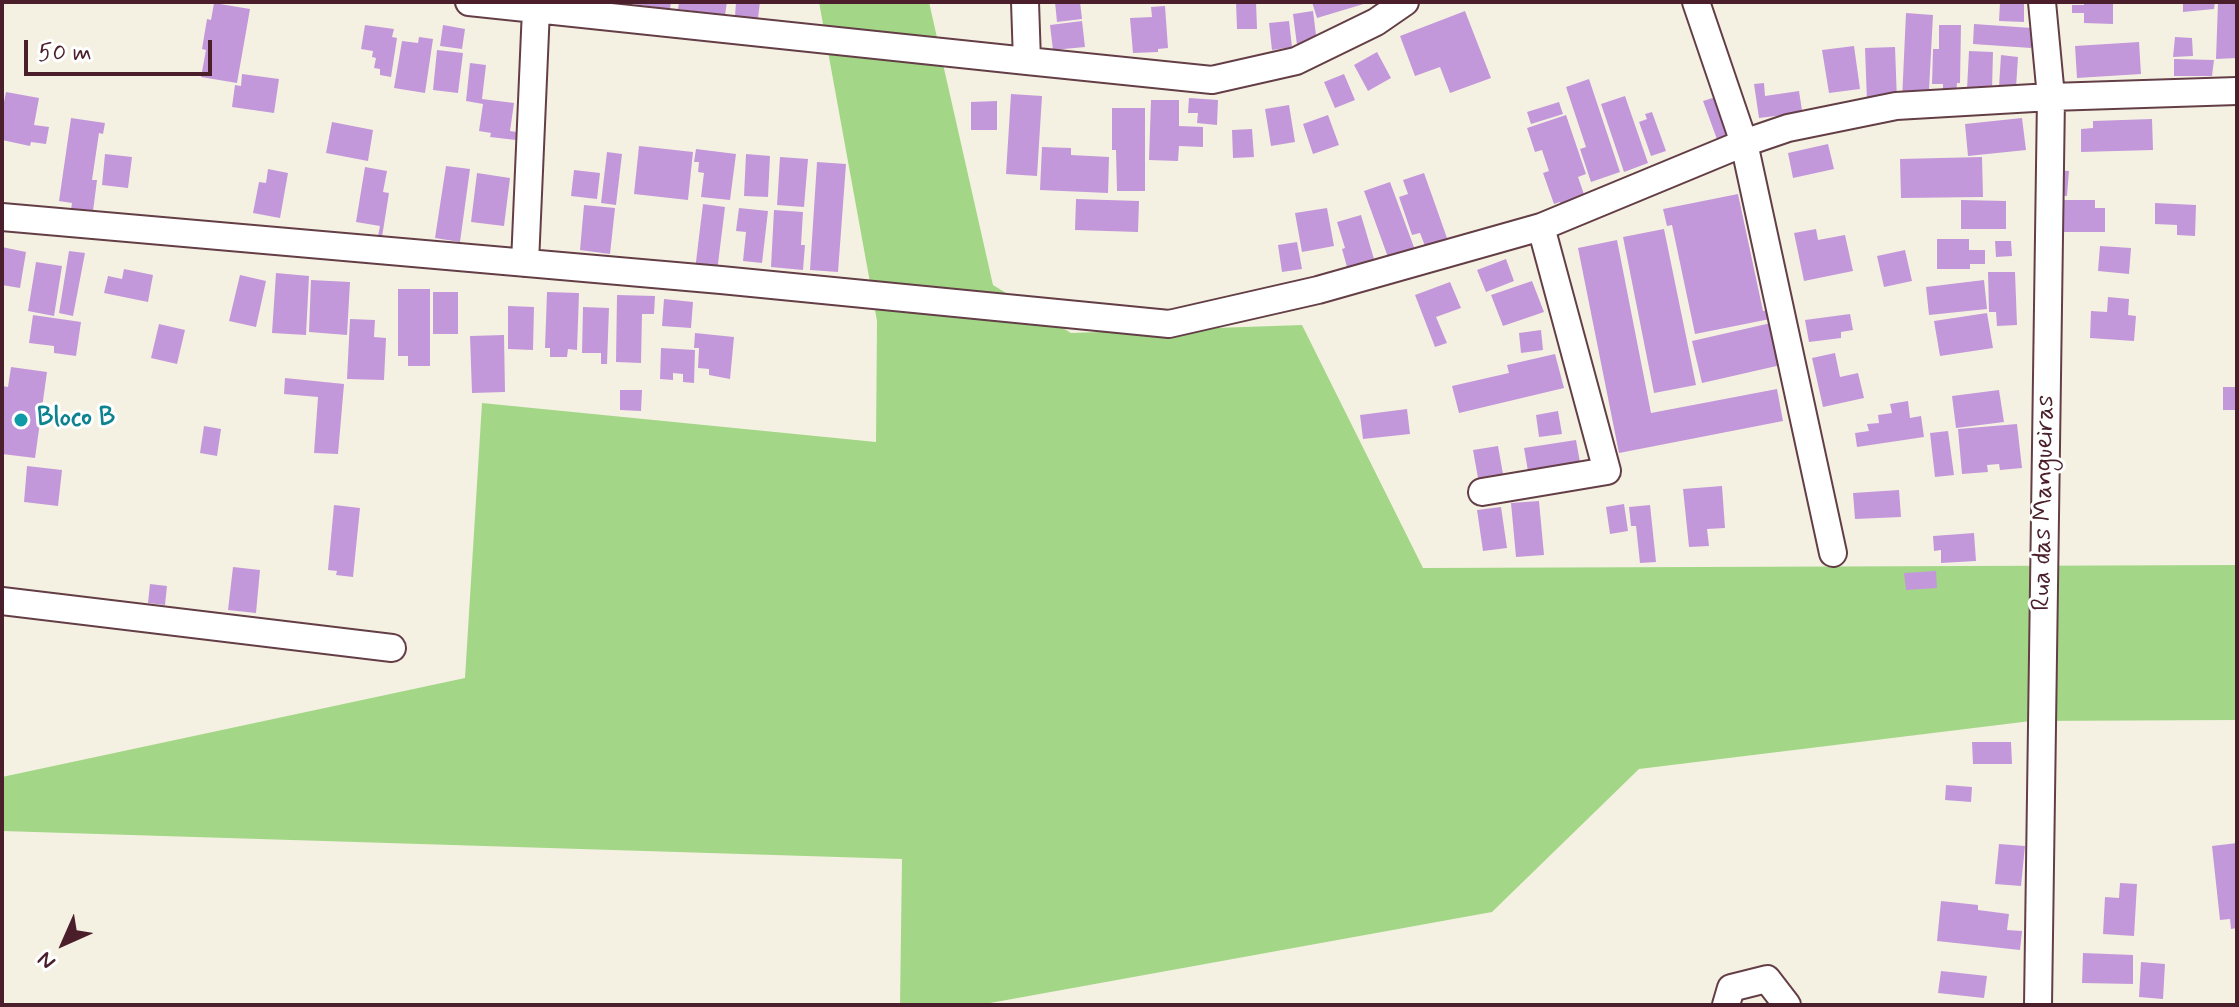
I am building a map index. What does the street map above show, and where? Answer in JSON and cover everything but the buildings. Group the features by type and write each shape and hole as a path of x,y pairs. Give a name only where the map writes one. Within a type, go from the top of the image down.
{"street":[{"path":"469,2 1212,80 1296,61 1376,22 1405,2"},
{"path":"1025,2 1027,61"},
{"path":"1696,2 1744,143 1833,553"},
{"name":"Rua das Mangueiras","path":"2038,1005 2051,97 2042,2"},
{"path":"525,263 536,9"},
{"path":"2,217 1169,324 1318,290 1541,227 1744,143 1788,128 1896,106 2237,91"},
{"path":"1482,492 1607,471 1541,227"},
{"path":"2,601 392,648"},
{"path":"1726,1005 1731,988 1767,979 1787,1005"}],"green space":[{"path":"819,2 929,2 993,285 1071,333 1302,325 1423,568 2237,565 2237,720 2031,721 1639,769 1492,912 979,1005 900,1005 902,859 2,831 2,777 465,678 482,403 876,442 877,321"}],"place":[{"name":"Bloco B","path":"21,420"}]}
